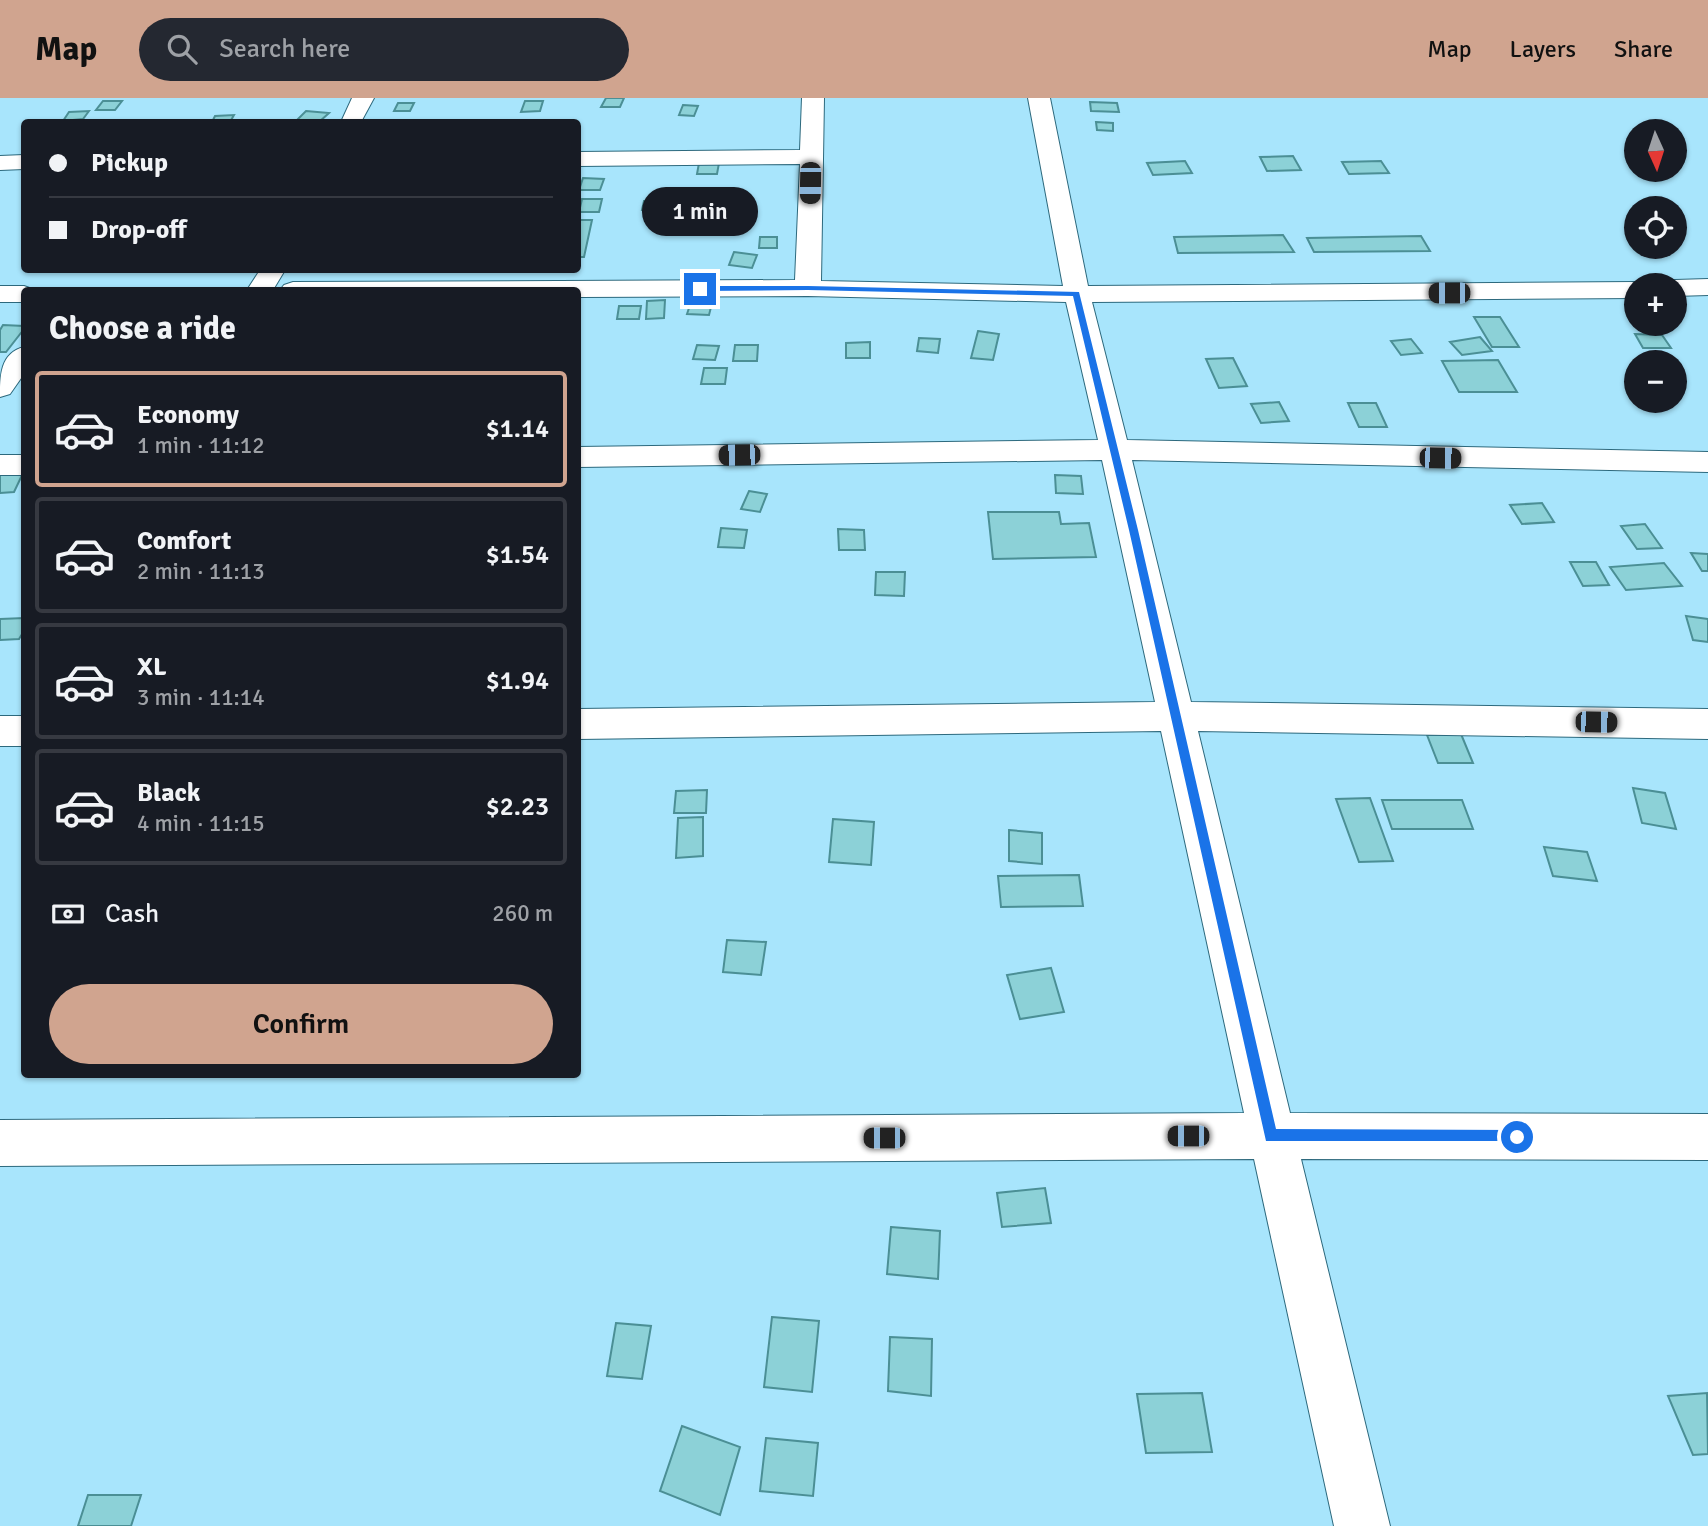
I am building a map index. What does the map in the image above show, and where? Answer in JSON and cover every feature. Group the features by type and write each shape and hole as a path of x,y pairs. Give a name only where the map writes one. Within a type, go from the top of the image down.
{"street":[{"path":"352,119 363,98"},
{"path":"808,288 813,98"},
{"path":"1039,98 1077,294 1362,1526"},
{"path":"581,159 810,157"},
{"path":"0,163 21,162"},
{"path":"1687,288 1708,287"},
{"path":"581,289 808,288 1077,294 1624,290"},
{"path":"0,294 21,294"},
{"path":"0,388 21,359"},
{"path":"581,457 1115,450 1708,462"},
{"path":"0,465 21,465"},
{"path":"581,724 1176,716 1708,724"},
{"path":"0,731 21,731"},
{"path":"0,1143 1271,1136 1708,1137"}],"building":[{"path":"606,98 624,98 620,107 601,107"},
{"path":"103,101 122,101 115,110 96,110"},
{"path":"525,101 543,101 540,111 521,112"},
{"path":"1090,102 1117,103 1119,112 1091,111"},
{"path":"398,103 414,103 410,111 394,111"},
{"path":"683,105 698,106 694,116 679,115"},
{"path":"89,111 83,119 64,119 69,112"},
{"path":"306,111 329,113 322,119 298,119"},
{"path":"234,115 232,119 214,119 215,116"},
{"path":"1096,122 1113,123 1113,131 1097,130"},
{"path":"1293,156 1301,170 1267,171 1260,157"},
{"path":"1185,161 1192,173 1153,175 1147,163"},
{"path":"1381,161 1389,173 1349,174 1342,162"},
{"path":"699,163 719,163 717,174 697,174"},
{"path":"583,178 604,179 600,190 581,190"},
{"path":"582,199 602,199 599,212 581,212"},
{"path":"660,200 659,210 642,210 644,201"},
{"path":"667,202 685,202 684,211 665,211"},
{"path":"690,214 716,214 714,229 687,228"},
{"path":"581,220 592,220 584,257 581,257"},
{"path":"1283,235 1294,252 1178,253 1174,237"},
{"path":"1421,236 1430,251 1314,252 1307,238"},
{"path":"760,237 777,237 777,248 759,248"},
{"path":"734,252 757,255 752,268 729,265"},
{"path":"665,300 664,318 646,319 647,301"},
{"path":"691,302 712,303 709,315 687,314"},
{"path":"619,306 641,306 639,319 617,319"},
{"path":"1474,317 1500,317 1519,347 1492,347"},
{"path":"3,325 21,326 21,333 6,352 0,352 0,330"},
{"path":"978,331 999,334 993,360 971,358"},
{"path":"1636,336 1663,336 1671,348 1643,348"},
{"path":"1480,337 1492,351 1462,355 1450,342"},
{"path":"919,338 940,339 938,353 917,351"},
{"path":"1411,339 1422,353 1401,355 1391,341"},
{"path":"870,342 870,358 846,358 846,343"},
{"path":"697,345 719,346 715,360 693,359"},
{"path":"735,345 758,345 757,361 733,361"},
{"path":"1233,358 1247,386 1219,388 1206,359"},
{"path":"1498,360 1517,392 1459,392 1442,361"},
{"path":"704,368 727,368 725,384 701,384"},
{"path":"1279,402 1289,421 1261,423 1251,404"},
{"path":"1348,403 1376,403 1387,427 1359,427"},
{"path":"21,471 14,492 0,493 0,472"},
{"path":"1055,475 1081,476 1083,494 1056,493"},
{"path":"749,491 767,494 760,512 741,509"},
{"path":"1542,503 1554,522 1522,524 1510,505"},
{"path":"988,512 1059,512 1061,524 1089,523 1096,557 993,559"},
{"path":"1645,524 1662,548 1637,549 1621,526"},
{"path":"721,528 747,530 744,548 718,547"},
{"path":"838,529 864,530 865,550 839,550"},
{"path":"1691,553 1708,554 1708,571 1702,571"},
{"path":"1570,562 1596,562 1609,585 1583,586"},
{"path":"1664,563 1682,586 1626,590 1610,567"},
{"path":"876,572 905,572 904,596 875,595"},
{"path":"1686,616 1708,619 1708,642 1693,640"},
{"path":"21,618 19,639 0,640 0,619"},
{"path":"1461,734 1473,763 1438,763 1427,735"},
{"path":"1633,788 1665,793 1676,829 1642,823"},
{"path":"707,790 706,813 674,813 676,791"},
{"path":"1370,798 1393,861 1359,862 1336,799"},
{"path":"1382,800 1462,800 1473,829 1392,829"},
{"path":"703,817 703,856 676,858 678,818"},
{"path":"833,819 874,822 871,865 829,862"},
{"path":"1009,830 1042,833 1042,864 1009,861"},
{"path":"1544,847 1587,852 1597,881 1553,876"},
{"path":"1079,875 1083,906 1001,907 998,876"},
{"path":"727,940 766,942 761,975 723,972"},
{"path":"1051,968 1064,1012 1020,1019 1007,975"},
{"path":"1045,1188 1051,1223 1002,1227 997,1193"},
{"path":"891,1227 940,1231 938,1279 887,1274"},
{"path":"772,1317 819,1321 812,1392 764,1387"},
{"path":"616,1323 651,1326 642,1379 607,1376"},
{"path":"890,1337 932,1339 931,1396 888,1391"},
{"path":"1202,1393 1212,1452 1146,1453 1137,1394"},
{"path":"1707,1393 1708,1454 1693,1455 1668,1396"},
{"path":"682,1426 740,1447 720,1515 660,1491"},
{"path":"766,1438 818,1443 813,1496 760,1491"},
{"path":"88,1495 141,1495 131,1526 78,1526"}],"route":[{"path":"700,289 808,288 1077,294 1134,530 1271,1136 1517,1137"}]}
